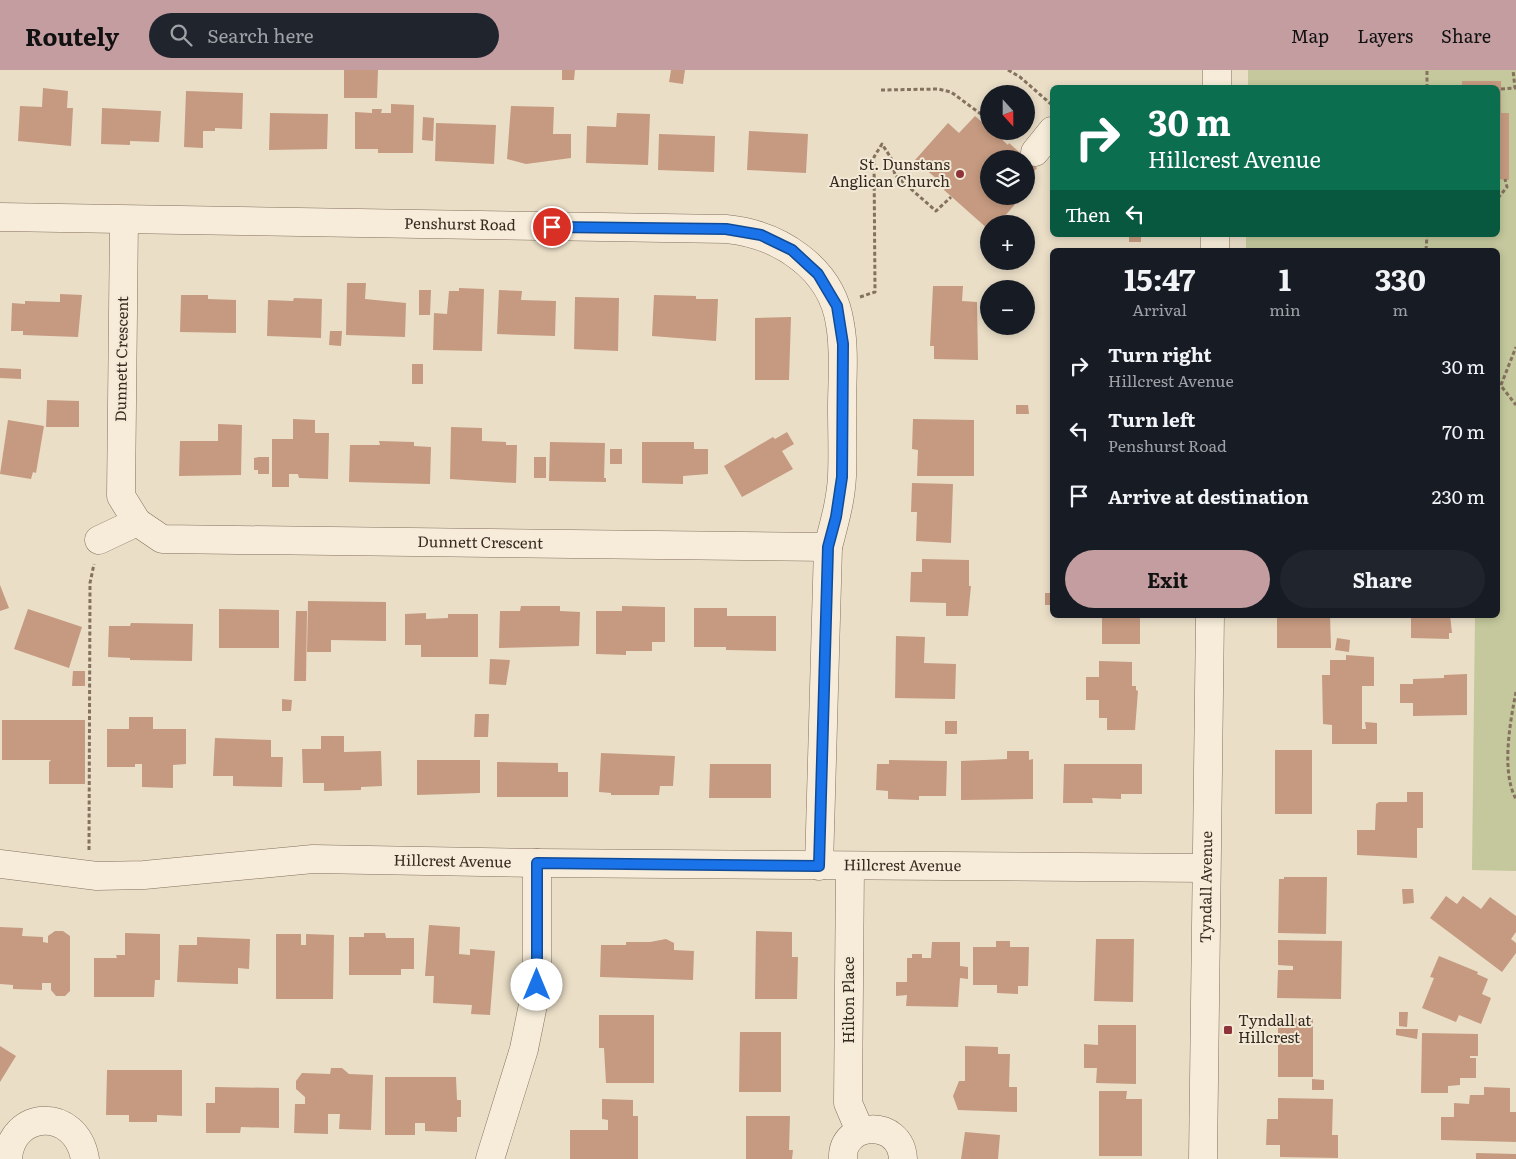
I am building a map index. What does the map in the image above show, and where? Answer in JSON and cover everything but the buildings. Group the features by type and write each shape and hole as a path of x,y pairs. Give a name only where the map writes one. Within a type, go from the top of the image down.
{"street":[{"path":"1217,70 1217,85"},
{"path":"1035,152 1050,133"},
{"name":"Penshurst Road","path":"0,217 124,221 744,231 777,242 805,261 828,290 837,306 843,344 842,477 836,517 828,547 819,866"},
{"name":"Dunnett Crescent","path":"124,221 121,496 137,522 162,539 828,547"},
{"path":"99,540 137,522"},
{"name":"Tyndall Avenue","path":"1203,1159 1210,618"},
{"name":"Hillcrest Avenue","path":"0,864 89,875 144,875 313,859 819,866 1206,868"},
{"path":"490,1159 524,1049 537,985 537,863"},
{"name":"Hilton Place","path":"850,866 848,1103 860,1131"},
{"path":"8,1159 11,1144 18,1133 28,1125 41,1121 67,1126 76,1135 83,1147 85,1159"},
{"path":"843,1159 846,1146 860,1131 879,1129 888,1133 901,1148 903,1159"}],"path":[{"path":"1008,70 1020,77 1050,103"},
{"path":"1427,85 1428,70"},
{"path":"1501,89 1515,88 1513,70"},
{"path":"881,90 938,89 952,92 980,113"},
{"path":"837,306 874,292 874,157 882,144 891,158 895,174 936,211 951,197"},
{"path":"1500,195 1506,187 1505,179"},
{"path":"1500,382 1516,347"},
{"path":"1500,385 1516,404"},
{"path":"89,875 90,583 99,540"},
{"path":"1516,692 1508,761 1509,782 1516,799"}],"green space":[{"path":"1248,70 1516,70 1516,871 1472,870 1475,618 1500,618 1500,248 1246,248 1246,237 1500,237 1500,85 1248,85"}],"place":[{"name":"St. Dunstans Anglican Church","path":"960,174"},
{"name":"Tyndall at Hillcrest","path":"1228,1030"}],"route":[{"path":"537,985 537,863 819,866 828,547 836,517 842,477 843,344 837,306 818,274 805,261 792,250 777,242 761,235 744,231 726,229 552,227"}]}
